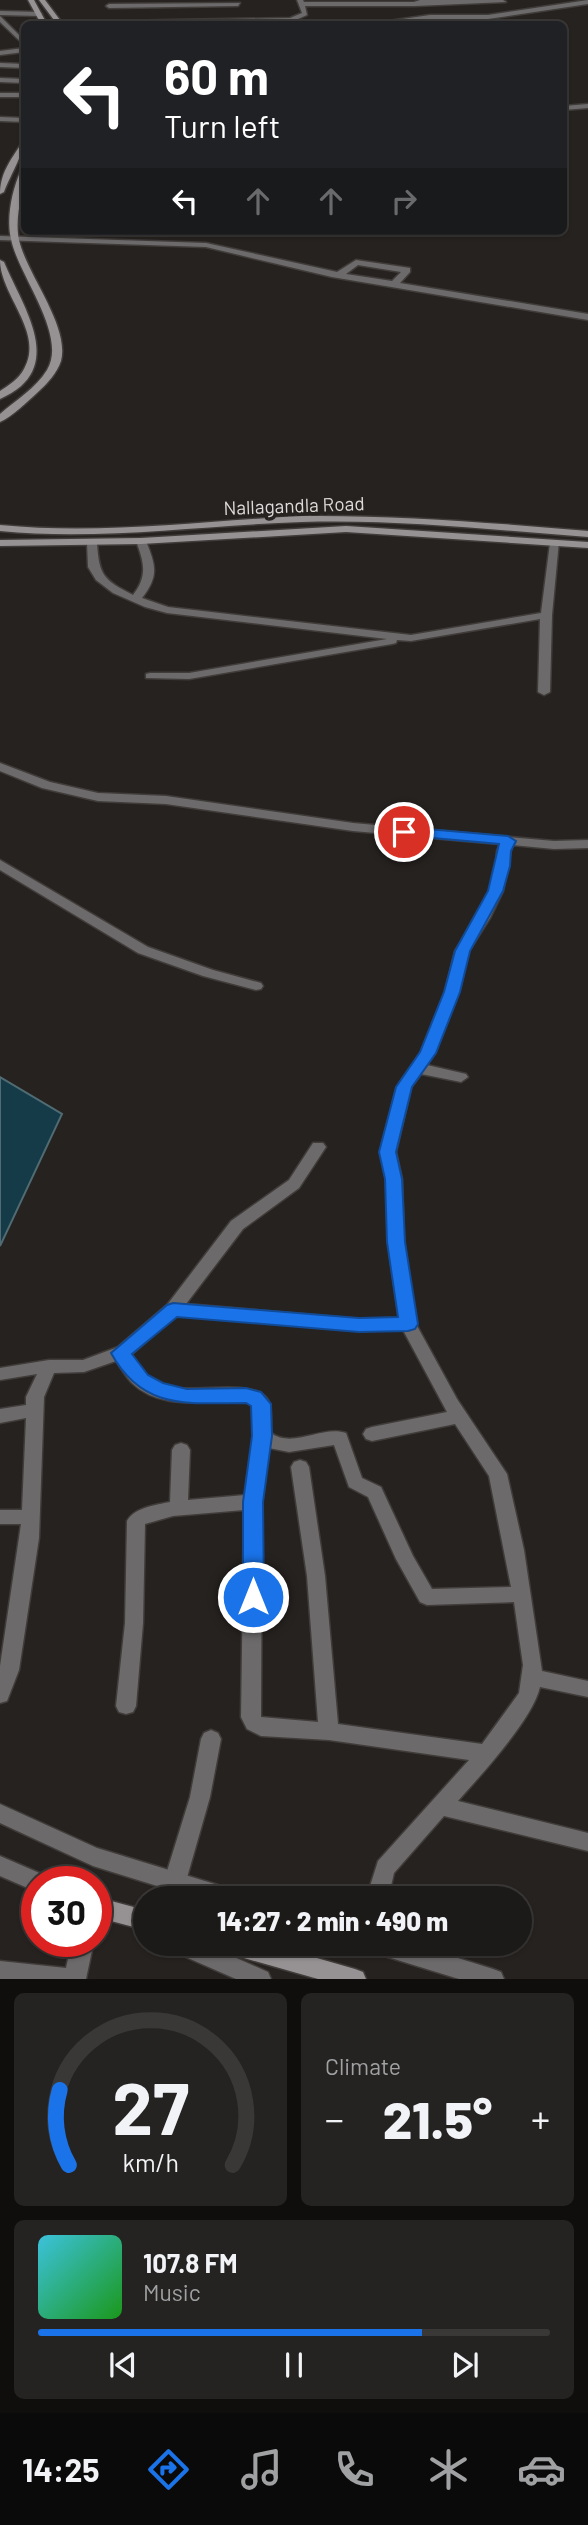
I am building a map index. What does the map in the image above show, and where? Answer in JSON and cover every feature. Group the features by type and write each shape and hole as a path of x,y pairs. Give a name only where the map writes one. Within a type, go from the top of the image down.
{"main road":[{"path":"31,0 42,21"},
{"path":"42,0 58,21"},
{"path":"0,192 4,168 21,149"},
{"path":"0,419 31,394 55,364 58,348 55,332 28,275 15,238 14,219 21,186"},
{"path":"0,262 33,335 33,344 29,370 0,396"},
{"name":"Nallagandla Road","path":"0,528 64,533 452,523 588,534"},
{"name":"Nallagandla Road","path":"0,543 141,541 294,525 588,545"},
{"path":"112,1911 133,1917"},
{"path":"273,1956 355,1979"}],"street":[{"path":"109,21 109,3 238,2 242,21"},
{"path":"261,21 298,19 305,14 300,2 503,2"},
{"path":"400,21 488,17 588,2"},
{"path":"0,13 38,12"},
{"path":"0,13 21,39"},
{"path":"0,53 21,50"},
{"path":"0,59 21,60"},
{"path":"0,65 21,66"},
{"path":"0,80 21,81"},
{"path":"0,94 21,95"},
{"path":"567,108 588,106"},
{"path":"0,118 21,120"},
{"path":"0,238 206,245 342,273 588,317"},
{"path":"342,273 353,263 359,262 408,271 396,282"},
{"path":"135,600 151,578 151,565 141,541"},
{"path":"92,542 94,570 104,581 135,600 167,610 411,638"},
{"path":"544,692 546,615 555,543"},
{"path":"150,676 189,676 546,615"},
{"path":"0,767 46,785 98,797 166,800 353,827 554,845 588,844"},
{"path":"380,1886 385,1868 487,1754 528,1696 532,1677 533,1665 514,1550 498,1474 460,1416 408,1324 396,1242 394,1179 387,1152 404,1087 428,1053 452,992 463,951 496,891 503,866 503,851 508,841"},
{"path":"0,864 143,950 256,986"},
{"path":"417,1068 461,1077"},
{"path":"0,1374 49,1366 84,1366 120,1353 173,1309 237,1225 294,1184 318,1147"},
{"path":"173,1309 359,1325 408,1324"},
{"path":"120,1353 141,1380 158,1390 187,1396 254,1397 261,1404 262,1436 253,1502 251,1717 254,1723 261,1727 329,1731 487,1754"},
{"path":"0,1695 9,1670 31,1517 35,1397 49,1366"},
{"path":"0,1416 35,1410"},
{"path":"372,1434 460,1416"},
{"path":"262,1436 281,1446 340,1438 355,1482 375,1492 405,1559 427,1597 520,1594"},
{"path":"180,1508 181,1450"},
{"path":"300,1467 316,1576 329,1731"},
{"path":"126,1706 134,1623 136,1521 141,1515 180,1508 253,1502"},
{"path":"0,1517 31,1517"},
{"path":"532,1677 588,1689"},
{"path":"175,1881 200,1797 211,1739"},
{"path":"439,1807 588,1842"},
{"path":"0,1812 93,1856 191,1886"},
{"path":"0,1866 21,1875"},
{"path":"112,1914 133,1924"},
{"path":"207,1956 260,1979"},
{"path":"417,1956 493,1979"},
{"path":"0,1971 74,1979 79,1957"}],"water":[{"path":"0,1077 62,1114 0,1246"}],"route":[{"path":"253,1597 253,1502 262,1436 259,1400 246,1395 197,1397 158,1390 141,1380 120,1353 160,1323 173,1309 359,1325 408,1324 396,1242 394,1179 387,1152 404,1087 428,1053 452,992 463,951 496,891 503,866 503,851 508,841 404,832"}]}
